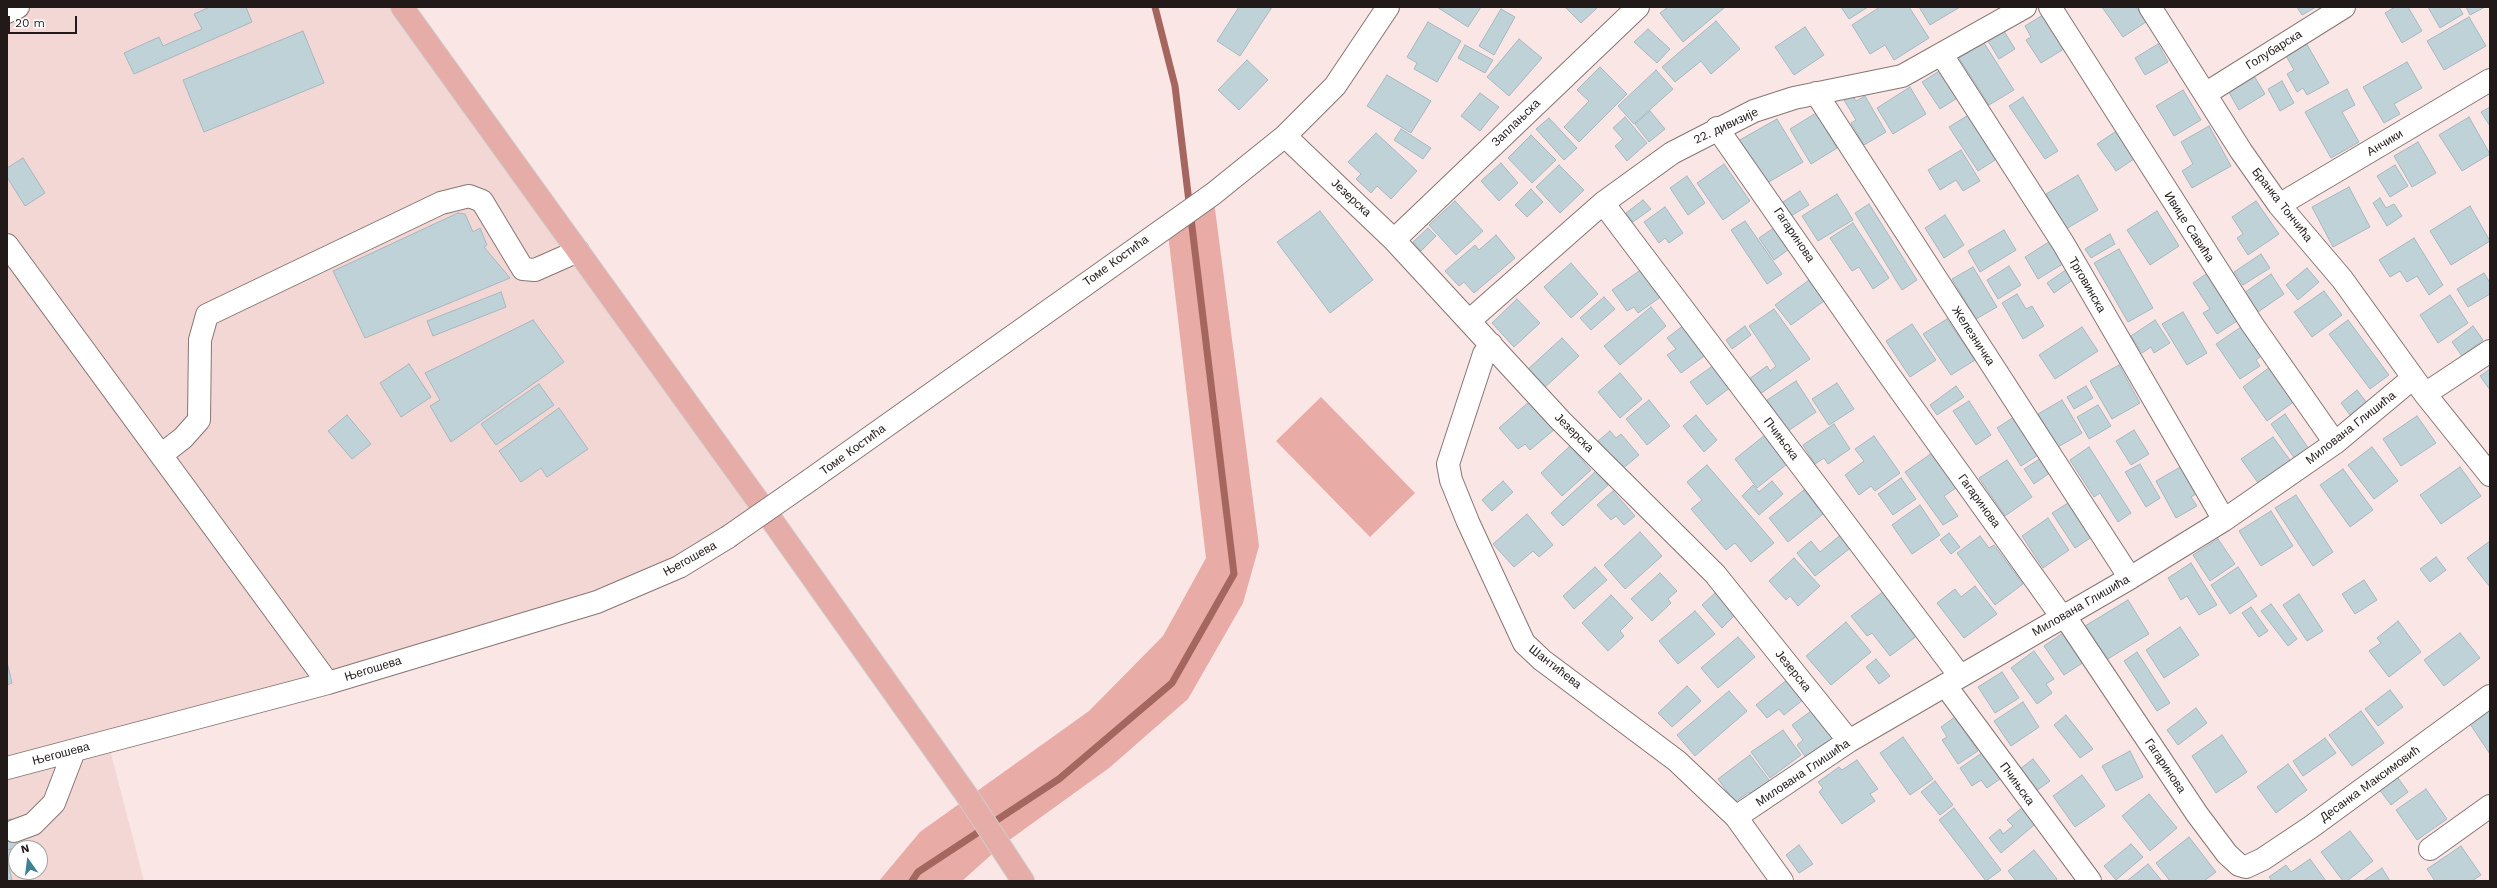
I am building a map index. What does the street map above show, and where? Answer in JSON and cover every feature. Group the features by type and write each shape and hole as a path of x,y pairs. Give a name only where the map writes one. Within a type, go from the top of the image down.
{"main road":[{"path":"402,7 968,796 1023,881"}],"street":[{"path":"7,12 18,7"},
{"name":"Томе Костића","path":"728,537 1204,200 1285,136 1335,86 1388,7"},
{"name":"Заплањска","path":"1394,240 1638,7"},
{"name":"22. дивизије","path":"1468,321 1602,203 1672,153 1718,128 1754,111 1816,93 1902,76 2026,7"},
{"name":"Ивице Савића","path":"2050,7 2252,324 2335,443"},
{"name":"Бранка Тончића","path":"2150,7 2205,94 2279,205 2342,279 2419,386 2490,475"},
{"name":"Голубарска","path":"2205,94 2344,7"},
{"name":"Трговинска","path":"1942,55 2063,243 2224,520"},
{"name":"Анчики","path":"2279,205 2490,80"},
{"name":"Железничка","path":"1816,93 2130,578"},
{"name":"Гагаринова","path":"1718,128 1889,374 2062,617 2070,624 2198,814 2227,854 2239,865 2246,867"},
{"name":"Језерска","path":"1285,136 1394,240 1561,421 1715,574 1849,741"},
{"path":"161,455 183,438 199,420 200,340 207,315 441,203 469,196 482,202 523,269 535,270 578,251"},
{"name":"Пчињска","path":"1602,203 1953,681 2090,881"},
{"path":"7,245 328,683"},
{"name":"Шантићева","path":"1491,344 1482,361 1448,464 1451,480 1468,522 1524,643 1542,660 1677,761 1736,817 1782,881"},
{"name":"Милована Глишића","path":"1736,817 1849,741 2130,578 2224,520 2419,386 2490,351"},
{"name":"Његошева","path":"7,768 328,683 597,602 680,567 728,537"},
{"name":"Десанка Максимовић","path":"2246,867 2263,859 2311,827 2490,696"},
{"path":"14,831 33,824 54,803 74,750"},
{"path":"2430,849 2490,806"}],"shaded area":[{"path":"7,7 402,7 766,512 679,567 108,742 144,881 7,881"},
{"path":"1213,194 1259,546 1243,603 1188,699 1109,768 1001,846 962,881 879,881 920,832 1089,711 1163,636 1206,558 1167,225"},
{"path":"1321,397 1415,493 1370,537 1276,441"}],"building":[{"path":"210,7 246,7 252,22 134,74 124,53 159,37 163,46 202,29 194,14"},
{"path":"1239,7 1272,7 1240,56 1217,41"},
{"path":"1437,7 1481,7 1468,27"},
{"path":"1565,7 1598,7 1581,23"},
{"path":"1668,7 1724,8 1683,42 1660,13"},
{"path":"1841,7 1868,7 1849,19"},
{"path":"1880,7 1909,7 1929,38 1894,60 1885,45 1870,54 1852,25"},
{"path":"1919,7 1960,7 1930,25"},
{"path":"2102,7 2136,7 2146,22 2123,37"},
{"path":"2297,7 2316,7 2302,15"},
{"path":"2395,7 2408,7 2422,31 2402,43 2385,13"},
{"path":"2428,7 2459,7 2463,14 2440,28"},
{"path":"2466,7 2485,7 2470,15"},
{"path":"1501,9 1515,17 1494,55 1479,46"},
{"path":"2046,13 2067,47 2041,63 2026,40 2031,37 2025,26"},
{"path":"2469,17 2486,46 2444,70 2427,41"},
{"path":"1716,21 1740,49 1711,74 1701,61 1675,82 1662,67"},
{"path":"1428,22 1461,41 1437,82 1414,69 1417,63 1407,57"},
{"path":"1805,27 1824,55 1794,75 1775,47"},
{"path":"1648,29 1670,49 1657,63 1634,42"},
{"path":"303,31 324,83 204,132 183,80"},
{"path":"2004,31 2015,49 1999,59 1988,41"},
{"path":"1519,39 1542,58 1509,96 1487,77"},
{"path":"2305,41 2329,83 2307,95 2303,88 2297,92 2287,74 2294,70 2284,52"},
{"path":"1984,43 2014,90 1989,105 1959,58"},
{"path":"2158,44 2168,62 2145,75 2135,58"},
{"path":"1465,45 1493,60 1485,73 1458,58"},
{"path":"1247,60 1268,80 1239,110 1218,90"},
{"path":"2407,62 2422,88 2394,104 2400,114 2384,123 2363,87"},
{"path":"1600,67 1627,94 1579,142 1564,127 1589,101 1577,90"},
{"path":"1944,68 1962,95 1940,109 1922,82"},
{"path":"1656,70 1673,89 1634,124 1618,106"},
{"path":"2253,74 2265,94 2239,110 2227,89"},
{"path":"1387,75 1431,101 1411,133 1367,106"},
{"path":"2282,81 2294,103 2280,111 2268,89"},
{"path":"1910,87 1926,114 1893,134 1877,108"},
{"path":"2347,89 2355,105 2342,112 2359,142 2331,158 2305,112"},
{"path":"2183,90 2201,120 2174,136 2156,106"},
{"path":"1480,93 1499,107 1480,131 1461,116"},
{"path":"1852,95 1856,101 1865,96 1886,132 1864,145 1851,123 1856,120 1844,100"},
{"path":"2023,97 2058,151 2045,159 2009,106"},
{"path":"2490,107 2490,126 2481,112"},
{"path":"1650,111 1665,129 1649,142 1635,124"},
{"path":"1816,113 1837,148 1811,164 1790,129"},
{"path":"1970,114 1998,158 1978,171 1949,127"},
{"path":"1625,117 1647,143 1627,161 1615,146 1623,139 1613,128"},
{"path":"2469,117 2490,154 2462,171 2439,135"},
{"path":"1549,118 1577,148 1564,160 1536,129"},
{"path":"1777,119 1803,162 1767,183 1738,141"},
{"path":"2209,126 2231,166 2192,188 2182,171 2193,164 2181,142"},
{"path":"1401,129 1431,148 1423,159 1394,140"},
{"path":"2118,130 2137,157 2116,171 2097,144"},
{"path":"1376,133 1417,171 1391,199 1377,186 1371,193 1356,179 1361,174 1348,162"},
{"path":"1531,135 1556,160 1532,183 1508,158"},
{"path":"2418,142 2436,173 2412,187 2394,156"},
{"path":"1961,150 1980,181 1963,191 1956,180 1940,190 1928,170"},
{"path":"23,158 45,193 25,206 7,177 7,168"},
{"path":"1501,163 1518,183 1499,201 1481,181"},
{"path":"1724,164 1750,201 1723,220 1697,183"},
{"path":"1559,165 1584,190 1560,213 1536,187"},
{"path":"2395,165 2408,186 2390,197 2377,176"},
{"path":"2078,175 2098,210 2066,229 2046,194"},
{"path":"1687,176 1705,203 1688,215 1670,188"},
{"path":"2349,187 2370,227 2333,247 2312,207"},
{"path":"1531,189 1543,202 1527,217 1515,205"},
{"path":"1800,191 1809,205 1791,216 1783,202"},
{"path":"1837,194 1853,220 1818,241 1802,216"},
{"path":"2380,198 2386,208 2394,204 2402,216 2387,226 2373,203"},
{"path":"1643,200 1651,209 1633,222 1626,213"},
{"path":"1455,201 1483,231 1456,255 1429,225"},
{"path":"2256,201 2279,234 2248,255 2237,238 2243,234 2232,217"},
{"path":"1869,204 1917,280 1902,290 1855,213"},
{"path":"2470,206 2490,241 2451,265 2430,231"},
{"path":"1665,207 1683,233 1669,243 1665,238 1659,243 1644,222"},
{"path":"1320,211 1373,280 1330,313 1277,242"},
{"path":"2157,211 2179,246 2150,265 2127,230"},
{"path":"458,213 465,214 473,232 480,228 487,245 484,247 510,278 365,338 333,271"},
{"path":"1945,215 1964,245 1944,258 1925,228"},
{"path":"1745,221 1782,274 1767,284 1731,230"},
{"path":"1853,223 1889,278 1873,289 1859,267 1852,271 1830,238"},
{"path":"1778,225 1792,247 1774,260 1759,238"},
{"path":"1428,228 1436,236 1421,251 1413,242"},
{"path":"2004,230 2016,250 1980,272 1968,251"},
{"path":"2110,234 2115,244 2091,258 2085,249"},
{"path":"1496,235 1515,258 1474,293 1464,282 1459,286 1445,271 1475,245 1479,250"},
{"path":"2414,238 2443,285 2429,295 2417,276 2407,282 2400,271 2390,277 2379,260"},
{"path":"2052,240 2066,262 2038,279 2025,257"},
{"path":"2119,249 2153,308 2128,322 2094,263"},
{"path":"2261,254 2270,268 2243,285 2234,272"},
{"path":"1571,263 1598,294 1571,318 1544,287"},
{"path":"2009,266 2021,285 1998,299 1987,280"},
{"path":"1973,267 1997,307 1976,319 1952,279"},
{"path":"2070,267 2077,277 2054,293 2047,283"},
{"path":"2307,268 2319,282 2298,300 2286,285"},
{"path":"1642,269 1662,296 1638,313 1634,307 1627,311 1612,290"},
{"path":"2209,272 2240,319 2217,334 2203,313 2210,309 2193,283"},
{"path":"2484,273 2490,283 2490,294 2468,307 2457,289"},
{"path":"2271,274 2284,294 2258,312 2244,293"},
{"path":"1809,280 1824,301 1791,325 1775,305"},
{"path":"2324,291 2342,315 2312,337 2294,312"},
{"path":"501,292 506,307 433,336 427,321"},
{"path":"2017,294 2026,309 2032,306 2044,326 2023,339 2002,303"},
{"path":"2450,295 2468,323 2438,343 2420,315"},
{"path":"1604,297 1615,309 1591,330 1580,318"},
{"path":"1517,299 1540,323 1514,347 1492,323"},
{"path":"1651,307 1666,326 1620,365 1604,346"},
{"path":"1774,309 1810,359 1760,394 1749,379 1767,366 1770,371 1776,366 1749,326"},
{"path":"2183,312 2207,353 2187,365 2162,324"},
{"path":"1947,319 1975,360 1951,375 1923,334"},
{"path":"533,320 564,362 451,442 430,406 440,400 425,373"},
{"path":"2155,320 2170,343 2154,353 2151,347 2142,353 2131,336"},
{"path":"2348,320 2389,375 2370,389 2329,334"},
{"path":"1912,324 1936,360 1910,377 1886,341"},
{"path":"1684,325 1707,354 1681,373 1667,355 1676,349 1667,338"},
{"path":"1745,326 1751,335 1732,349 1726,340"},
{"path":"2473,326 2483,340 2462,356 2452,342"},
{"path":"2082,327 2098,351 2055,379 2039,355"},
{"path":"2241,327 2261,356 2256,360 2260,366 2240,379 2216,344"},
{"path":"1562,338 1579,356 1544,388 1527,370"},
{"path":"409,364 431,397 401,417 380,383"},
{"path":"1714,365 1731,387 1707,405 1690,382"},
{"path":"2119,365 2140,403 2112,419 2090,381"},
{"path":"2270,367 2295,401 2267,421 2243,387"},
{"path":"2490,369 2490,390 2480,376"},
{"path":"1620,373 1642,399 1620,418 1598,392"},
{"path":"1796,381 1816,412 1788,431 1767,400"},
{"path":"1837,383 1854,409 1829,425 1812,399"},
{"path":"539,384 554,405 496,445 481,424"},
{"path":"1956,386 1964,397 1937,415 1930,405"},
{"path":"2086,386 2093,398 2074,409 2067,397"},
{"path":"2357,390 2367,403 2350,415 2341,403"},
{"path":"1649,400 1670,426 1647,445 1626,419"},
{"path":"2062,400 2082,433 2058,447 2038,414"},
{"path":"1530,401 1555,429 1530,450 1525,444 1518,449 1499,428"},
{"path":"1969,401 1991,435 1976,445 1953,411"},
{"path":"2098,405 2111,426 2089,439 2077,417"},
{"path":"559,408 588,449 547,477 541,468 521,482 499,451"},
{"path":"2285,414 2311,452 2297,462 2271,424"},
{"path":"347,415 371,444 352,459 328,431"},
{"path":"1696,415 1717,440 1704,452 1683,426"},
{"path":"2417,416 2436,443 2401,466 2383,439"},
{"path":"2014,417 2038,455 2021,466 1997,428"},
{"path":"1834,424 1850,449 1828,464 1824,458 1815,464 1803,445"},
{"path":"2134,430 2149,454 2131,465 2116,441"},
{"path":"1610,431 1616,438 1621,434 1639,455 1622,469 1598,441"},
{"path":"1765,435 1787,464 1757,488 1735,459"},
{"path":"1874,436 1900,473 1875,491 1871,486 1859,495 1845,475 1864,461 1855,449"},
{"path":"2273,437 2293,464 2261,487 2241,459"},
{"path":"1570,446 1591,470 1562,496 1541,473"},
{"path":"2089,447 2131,513 2118,522 2100,493 2094,497 2070,460"},
{"path":"2372,447 2398,481 2374,499 2348,465"},
{"path":"1932,453 1956,488 1944,496 1958,516 1943,525 1905,472"},
{"path":"2041,458 2051,472 2034,484 2024,469"},
{"path":"2007,460 2032,497 2005,516 1979,478"},
{"path":"2140,464 2160,498 2146,507 2125,472"},
{"path":"1707,465 1774,543 1751,562 1735,543 1726,550 1691,509 1702,500 1687,482"},
{"path":"2182,466 2198,493 2191,497 2197,506 2176,518 2156,481"},
{"path":"2460,467 2481,496 2441,524 2420,495"},
{"path":"2343,469 2373,510 2350,527 2320,485"},
{"path":"1596,471 1608,485 1563,526 1551,513"},
{"path":"1901,478 1916,499 1893,515 1878,494"},
{"path":"1503,481 1513,492 1492,511 1482,500"},
{"path":"1772,481 1783,494 1759,515 1742,496 1753,485 1759,492"},
{"path":"1804,490 1823,514 1788,542 1769,518"},
{"path":"1613,491 1635,516 1624,525 1616,516 1611,520 1597,505"},
{"path":"2296,495 2333,552 2313,566 2275,508"},
{"path":"2073,500 2095,535 2075,548 2052,513"},
{"path":"1920,505 1940,535 1912,554 1892,525"},
{"path":"2271,511 2293,546 2261,566 2239,531"},
{"path":"1527,514 1553,545 1539,557 1533,551 1514,567 1493,544"},
{"path":"2048,518 2069,550 2043,568 2022,536"},
{"path":"1640,532 1662,556 1625,589 1604,565"},
{"path":"1843,533 1853,546 1815,576 1797,553 1811,541 1820,552"},
{"path":"1949,533 1960,547 1951,554 1940,540"},
{"path":"1980,536 1989,548 1994,545 2023,584 1995,605 1957,553"},
{"path":"2218,539 2235,564 2210,581 2193,555"},
{"path":"2490,541 2490,587 2467,558"},
{"path":"2436,557 2446,570 2430,582 2420,569"},
{"path":"1794,558 1820,586 1798,606 1790,596 1786,600 1769,581"},
{"path":"2191,563 2217,605 2199,615 2187,596 2181,600 2168,578"},
{"path":"1595,567 1607,580 1574,609 1563,596"},
{"path":"2238,567 2257,596 2230,614 2211,585"},
{"path":"1660,573 1677,591 1668,599 1671,603 1652,621 1631,599"},
{"path":"2364,580 2377,600 2355,614 2342,594"},
{"path":"1975,586 1997,614 1964,638 1937,603 1955,589 1961,597"},
{"path":"1884,591 1918,635 1890,656 1872,633 1867,636 1851,616"},
{"path":"1715,593 1735,615 1722,628 1702,605"},
{"path":"2299,594 2323,631 2307,641 2283,605"},
{"path":"1611,595 1633,618 1620,631 1624,636 1608,651 1582,623"},
{"path":"2128,600 2149,634 2106,660 2085,626"},
{"path":"2271,604 2297,639 2288,646 2261,611"},
{"path":"2251,607 2268,631 2259,637 2242,613"},
{"path":"1695,611 1715,634 1678,664 1659,641"},
{"path":"2398,621 2421,652 2389,677 2369,651 2381,643 2377,638"},
{"path":"1846,622 1871,652 1831,685 1806,656"},
{"path":"2180,627 2199,655 2164,678 2146,650"},
{"path":"2066,631 2087,660 2064,675 2044,646"},
{"path":"2460,633 2480,658 2444,686 2424,660"},
{"path":"1738,637 1755,657 1718,688 1701,668"},
{"path":"2034,651 2054,679 2046,684 2052,693 2037,704 2011,668"},
{"path":"2137,652 2170,703 2157,711 2124,661"},
{"path":"1876,659 1890,676 1879,684 1866,667"},
{"path":"7,662 12,683 7,685"},
{"path":"2002,672 2019,698 1995,713 1978,687"},
{"path":"1788,679 1804,699 1784,715 1779,709 1767,718 1756,705"},
{"path":"1687,686 1701,701 1672,727 1658,713"},
{"path":"2390,690 2403,707 2378,726 2365,709"},
{"path":"1729,691 1747,711 1695,756 1677,735"},
{"path":"2023,702 2039,727 2011,746 1994,721"},
{"path":"2196,708 2207,723 2178,745 2167,730"},
{"path":"1814,709 1837,742 1809,762 1797,745 1803,740 1792,725"},
{"path":"2490,710 2490,754 2470,724"},
{"path":"2361,711 2384,743 2352,766 2329,735"},
{"path":"2066,715 2093,749 2080,758 2054,725"},
{"path":"1955,717 1978,751 1958,764 1942,740 1947,737 1941,727"},
{"path":"1783,730 1801,755 1770,778 1751,752"},
{"path":"2222,735 2247,772 2216,793 2192,756"},
{"path":"1903,737 1933,779 1910,795 1880,753"},
{"path":"2325,738 2336,753 2303,776 2293,761"},
{"path":"2130,751 2143,777 2116,791 2102,766"},
{"path":"1982,753 2000,779 1987,788 1981,780 1972,786 1960,768"},
{"path":"1750,755 1772,784 1753,797 1749,792 1735,802 1718,779"},
{"path":"2033,759 2050,781 2036,791 2020,769"},
{"path":"1857,760 1878,789 1870,794 1875,801 1842,824 1819,792 1823,788 1818,782 1839,767 1842,770"},
{"path":"2288,764 2307,790 2276,813 2257,787"},
{"path":"2082,775 2105,806 2075,827 2053,796"},
{"path":"2396,775 2408,792 2391,805 2379,789"},
{"path":"1935,781 1953,805 1940,815 1921,792"},
{"path":"2426,789 2447,819 2417,840 2396,810"},
{"path":"2149,794 2177,828 2150,851 2122,816"},
{"path":"2027,804 2040,820 2001,853 1989,838 2000,829 2003,834 2013,826 2007,820"},
{"path":"1954,808 2001,870 1986,881 1939,820"},
{"path":"11,819 16,840 8,840 7,850 7,820"},
{"path":"2350,831 2373,861 2347,881 2343,881 2321,852"},
{"path":"2189,837 2216,872 2204,881 2170,881 2156,863"},
{"path":"2131,844 2143,857 2116,880 2104,866"},
{"path":"1799,845 1813,864 1799,873 1786,855"},
{"path":"2461,846 2481,875 2472,881 2435,881 2427,869"},
{"path":"7,850 8,880 12,880 7,881"},
{"path":"2034,850 2057,879 2055,881 2016,881 2008,871"},
{"path":"2310,859 2326,881 2272,881 2269,877 2286,865 2291,872"},
{"path":"2148,864 2162,881 2127,881"},
{"path":"2382,868 2390,881 2363,881"}],"waterway":[{"path":"912,881 918,872 1059,779 1172,683 1234,574 1175,86 1155,7"}]}
